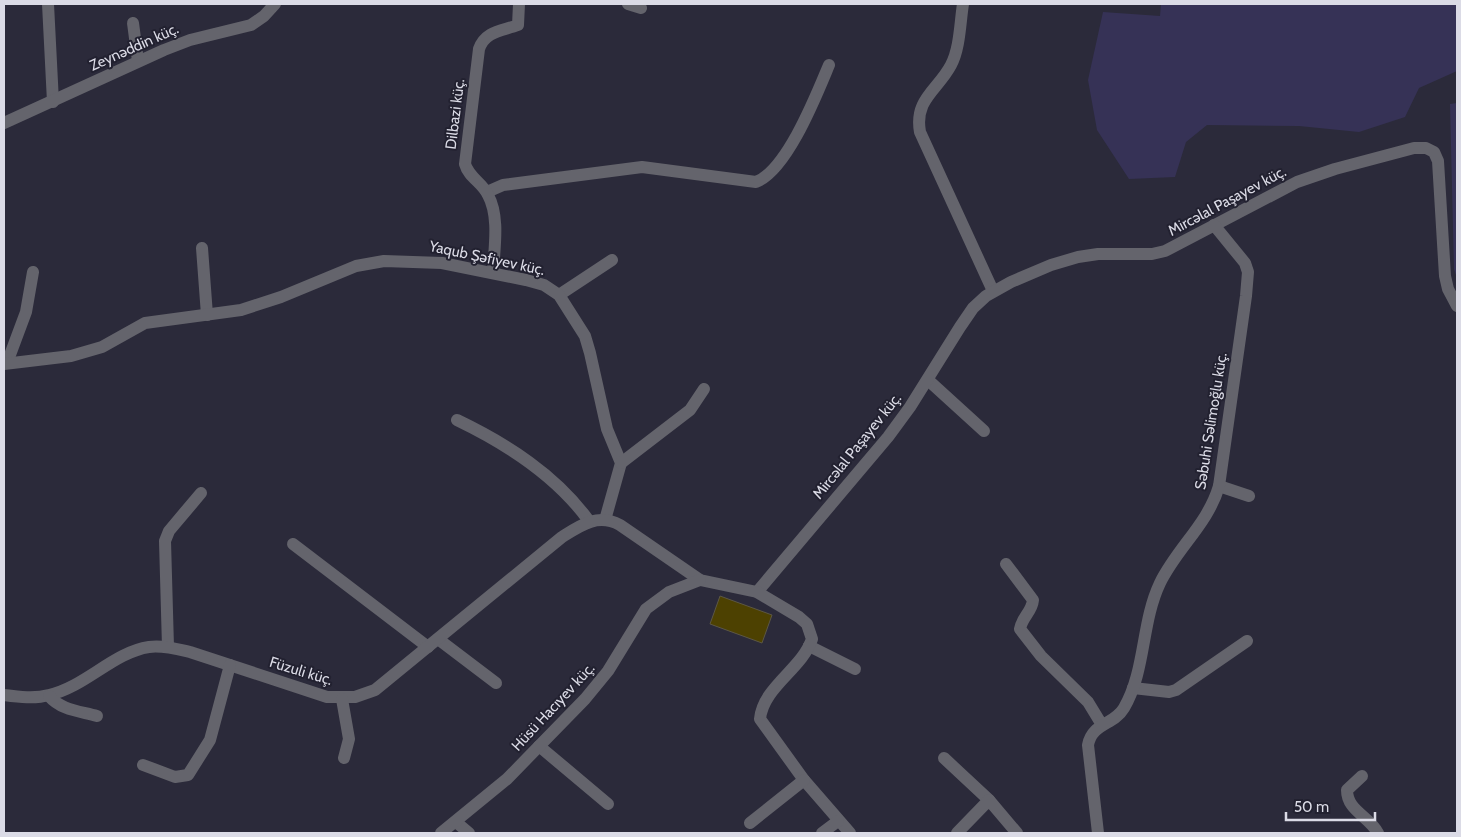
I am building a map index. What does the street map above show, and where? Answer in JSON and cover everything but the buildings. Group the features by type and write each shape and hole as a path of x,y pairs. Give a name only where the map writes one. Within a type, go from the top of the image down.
{"street":[{"path":"48,4 53,102"},
{"name":"Zeynəddin küç.","path":"4,123 53,102 138,61 190,40 251,25 264,16 275,4"},
{"name":"Dilbazi küç.","path":"487,192 467,172 465,164 479,49 482,40 487,36 518,25 519,4"},
{"path":"628,4 641,8"},
{"path":"963,4 952,64 920,106 917,119 920,132 993,291"},
{"path":"133,23 138,61"},
{"path":"493,273 494,219 487,192 503,185 642,167 756,182 765,179 796,137 829,65"},
{"name":"Mircəlal Paşayev küç.","path":"757,592 888,437 928,380 974,308 993,291 1051,265 1078,257 1098,254 1152,254 1165,251 1297,182 1343,167 1414,148 1426,148 1434,152 1438,161 1445,276 1453,287 1457,306"},
{"name":"Səbuhi Səlimoğlu küç.","path":"1098,833 1088,745 1093,731 1118,716 1124,709 1133,688 1152,604 1159,584 1168,568 1206,517 1214,503 1219,486 1248,272 1245,263 1214,225"},
{"path":"202,248 207,315"},
{"path":"559,295 612,260"},
{"name":"Yaqub Şəfiyev küç.","path":"5,364 72,356 102,347 145,323 241,310 281,297 356,266 384,261 442,263 544,285 559,295 585,336 607,430 621,463"},
{"path":"5,364 28,303 33,272"},
{"path":"928,380 984,432"},
{"path":"704,389 690,410 621,463 605,520 620,525 700,580 757,592 799,617 806,624 812,639 809,646 768,699 761,712 760,719 804,780 850,833"},
{"path":"457,420 487,435 526,459 580,508 589,521"},
{"path":"1219,486 1249,496"},
{"path":"168,647 165,541 169,530 201,493"},
{"name":"Füzuli küç.","path":"4,695 28,698 49,696 74,686 133,651 149,647 168,647 327,697 342,699 355,697 375,690 562,537 589,521 605,520"},
{"path":"293,544 428,647"},
{"path":"1006,564 1033,600 1032,608 1022,620 1020,629 1041,656 1088,702 1102,725"},
{"name":"Hüsü Hacıyev küç.","path":"441,833 507,779 608,672 646,609 669,592 700,580"},
{"path":"438,639 496,683"},
{"path":"1133,688 1169,692 1176,690 1247,641"},
{"path":"809,646 855,669"},
{"path":"143,765 175,777 188,775 210,740 230,665"},
{"path":"49,696 56,704 64,708 97,716"},
{"path":"342,699 349,740 344,758"},
{"path":"539,746 608,804"},
{"path":"944,758 989,800 1018,833"},
{"path":"1362,776 1347,790 1347,799 1351,806 1367,818 1378,833"},
{"path":"750,823 804,780"},
{"path":"957,833 989,800"},
{"path":"822,833 838,821"},
{"path":"456,822 469,833"}],"shaded area":[{"path":"1161,4 1457,4 1457,71 1419,88 1405,117 1359,132 1299,126 1207,125 1186,142 1175,177 1129,179 1097,130 1088,80 1103,12 1160,16"},
{"path":"1457,103 1457,278 1454,269 1450,104"}]}
